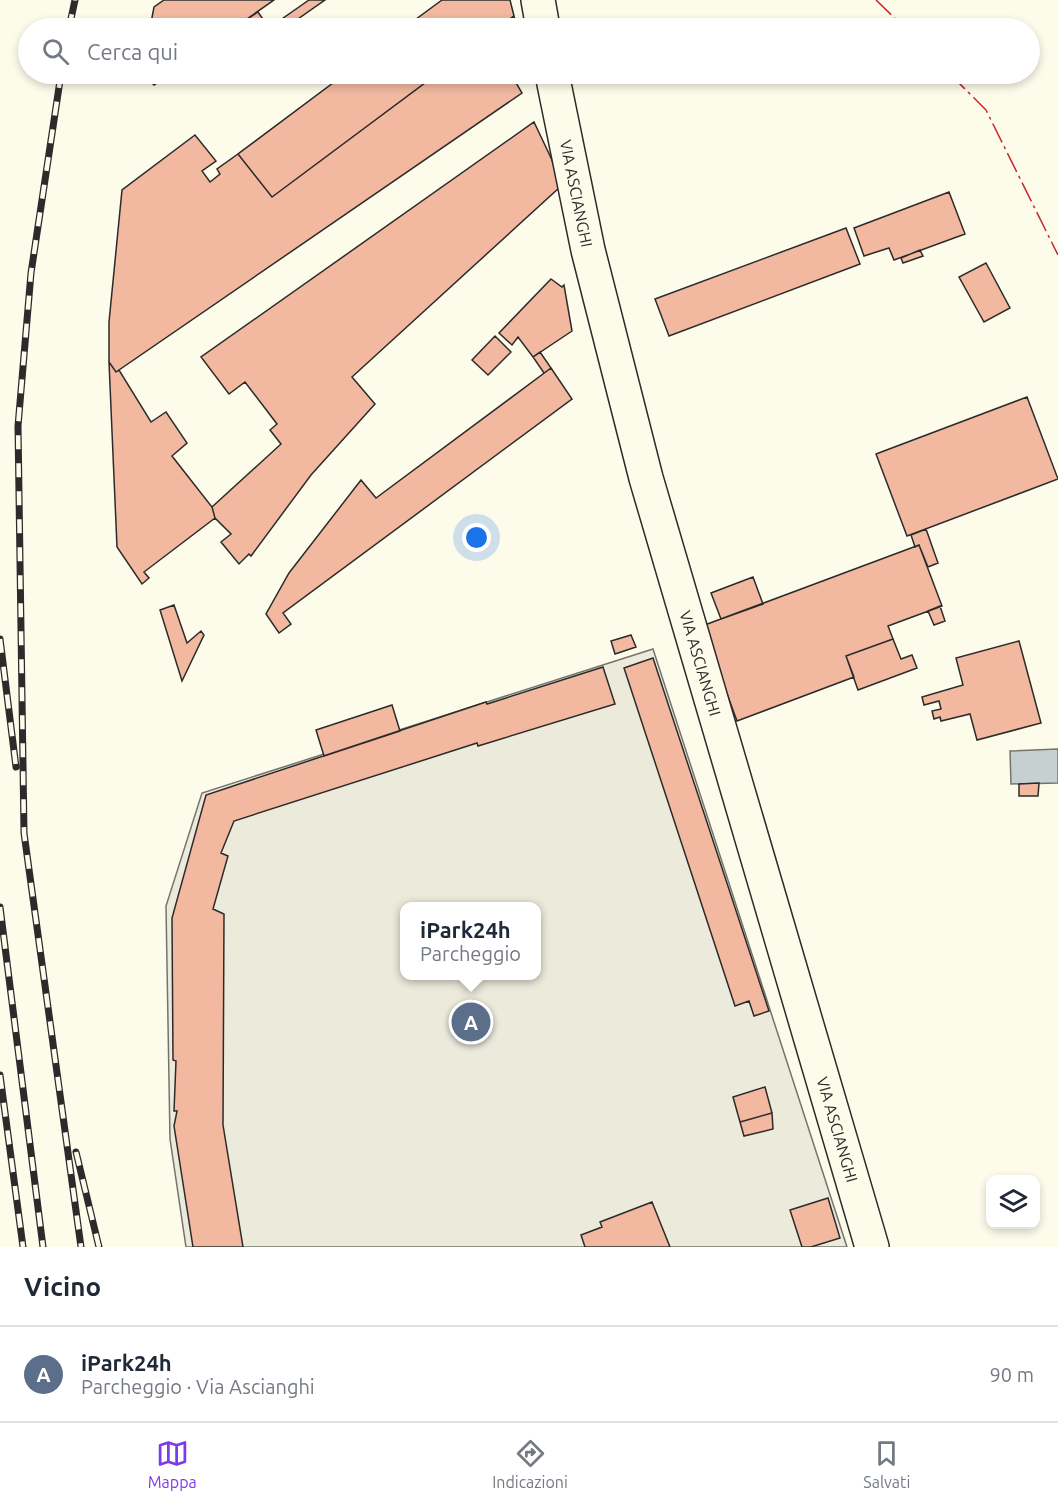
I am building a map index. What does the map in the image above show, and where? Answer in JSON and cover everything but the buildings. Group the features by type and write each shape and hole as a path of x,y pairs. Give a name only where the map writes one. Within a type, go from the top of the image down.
{"street":[{"path":"538,0 541,18"},
{"name":"VIA ASCIANGHI","path":"554,84 588,250 646,478 872,1247"}],"shaded area":[{"path":"653,649 847,1247 186,1247 170,1139 166,906 202,793"},
{"path":"1058,749 1058,783 1011,784 1010,751"}],"railway":[{"path":"71,18 75,0"},
{"path":"59,84 31,273 18,426 24,833 81,1247"},
{"path":"0,639 16,767"},
{"path":"0,907 43,1247"},
{"path":"0,1075 23,1247"},
{"path":"76,1152 99,1247"}],"power":[{"path":"876,0 895,18"},
{"path":"960,84 986,110 1058,255"}],"place":[{"name":"iPark24h","path":"471,1022"}]}
